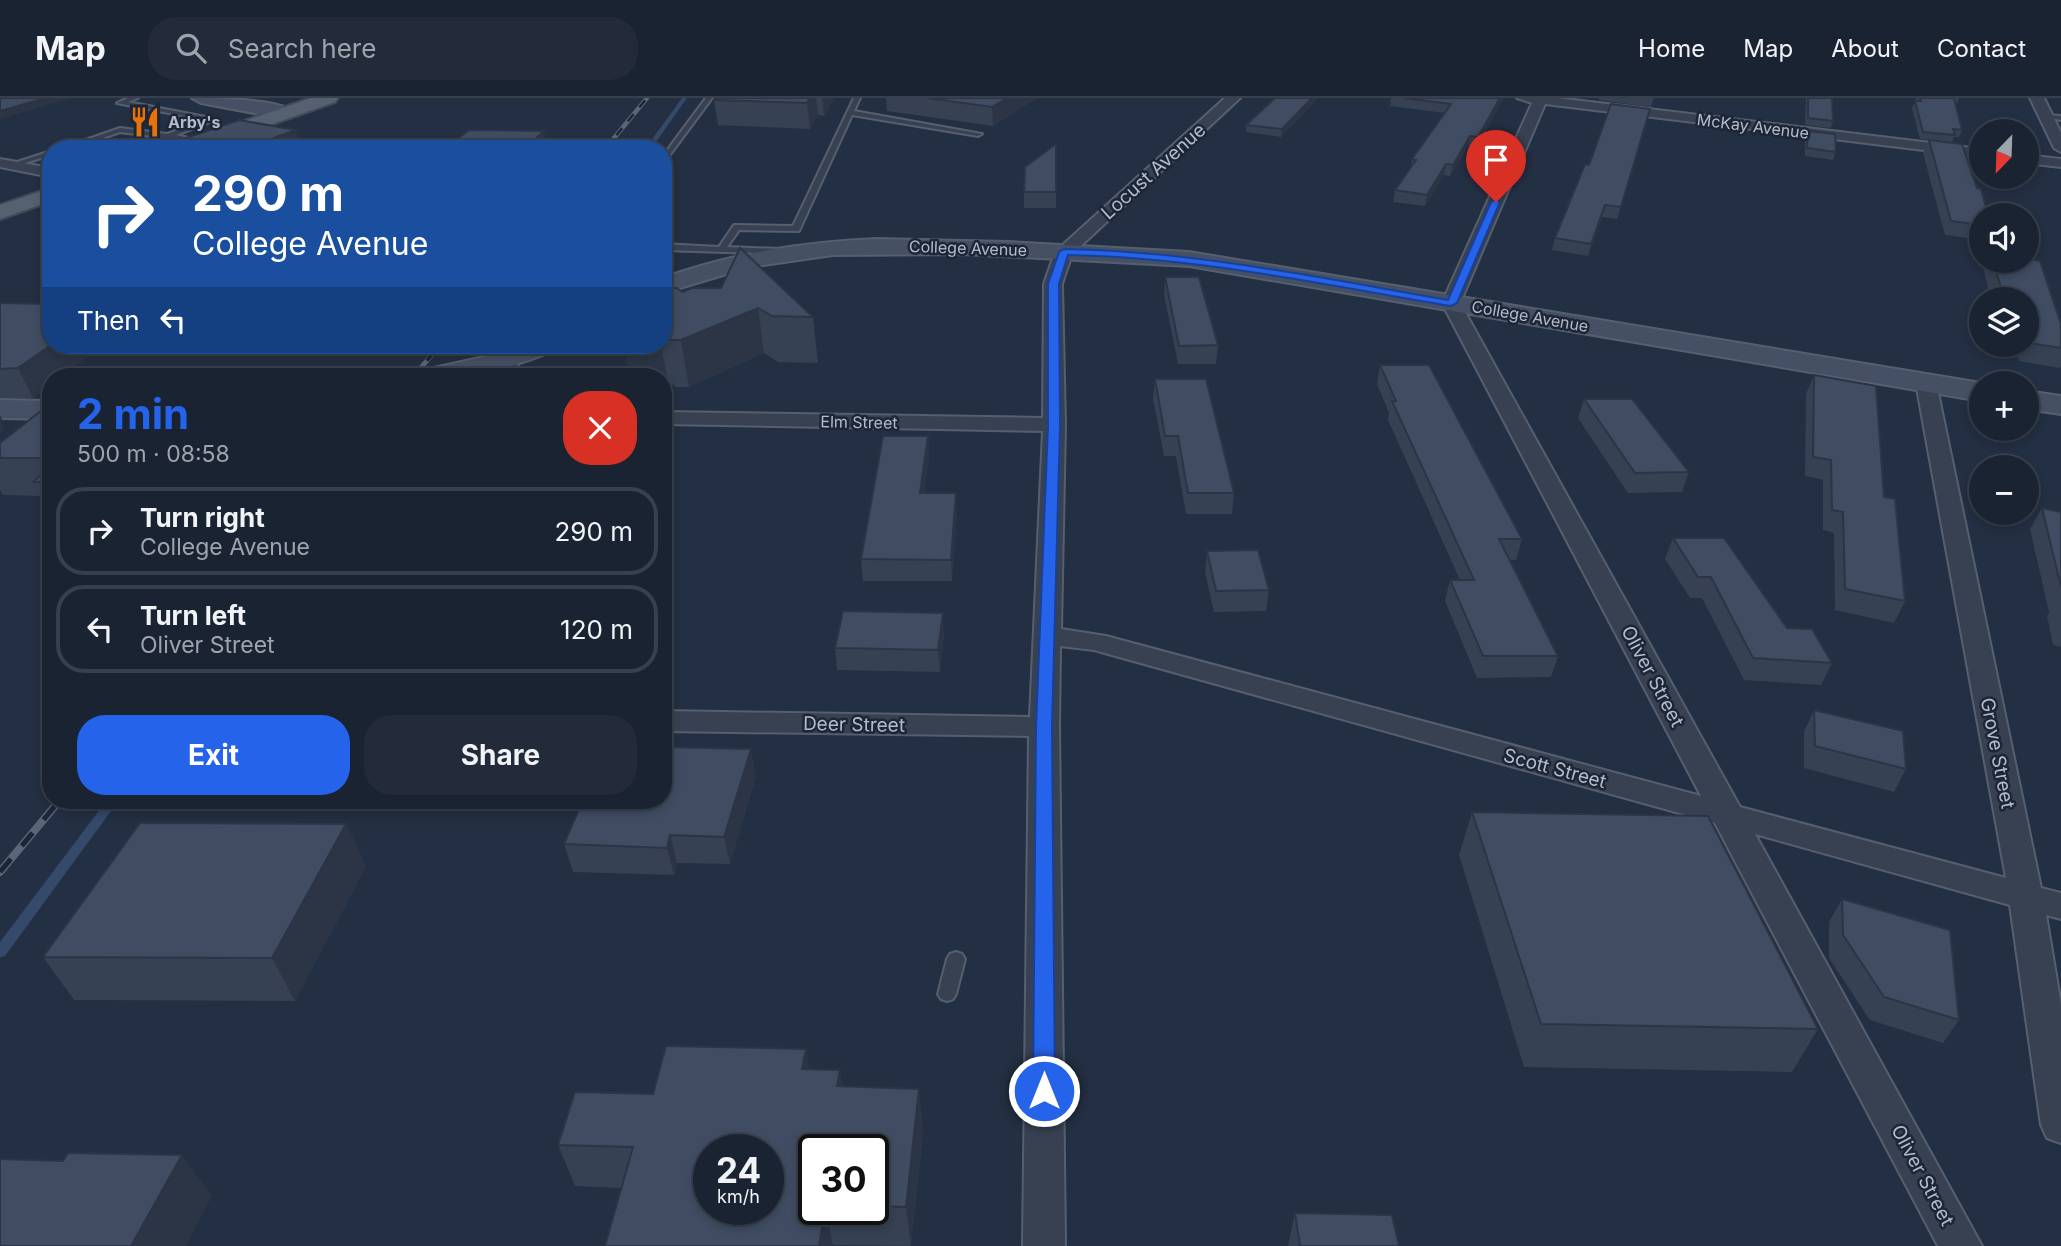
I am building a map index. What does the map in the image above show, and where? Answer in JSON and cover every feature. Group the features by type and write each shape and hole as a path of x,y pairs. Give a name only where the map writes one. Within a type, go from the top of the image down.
{"main road":[{"path":"207,140 329,98"},
{"path":"0,212 42,197"}],"street":[{"name":"Locust Avenue","path":"1064,252 1233,98"},
{"path":"2037,98 2054,117 2061,148"},
{"path":"1451,303 1535,99"},
{"name":"McKay Avenue","path":"1535,99 1969,152"},
{"path":"213,105 286,113"},
{"path":"2039,160 2061,163"},
{"path":"6,164 42,171"},
{"name":"College Avenue","path":"672,282 704,269 780,252 846,245 1119,253 1189,259 1969,390"},
{"path":"1044,1246 1044,727 1054,425 1054,284 1064,252"},
{"name":"Oliver Street","path":"1451,303 1961,1246"},
{"path":"511,368 531,354"},
{"name":"Grove Street","path":"1926,383 2026,896 2061,1125"},
{"path":"2039,402 2061,405"},
{"path":"0,409 42,410"},
{"name":"Elm Street","path":"672,418 1054,425"},
{"name":"Scott Street","path":"1048,636 1096,642 2061,906"},
{"name":"Deer Street","path":"672,721 1044,727"}],"lane":[{"path":"135,98 120,103 209,119 180,140"},
{"path":"672,149 709,98"},
{"path":"722,248 737,228 796,229 857,98"},
{"path":"192,115 213,105"},
{"path":"851,113 978,134"},
{"path":"90,140 120,130 162,140"},
{"path":"6,164 42,155"},
{"path":"672,247 780,252"},
{"path":"947,994 956,959"}],"building":[{"path":"0,98 45,98 0,111"},
{"path":"810,98 807,103 714,100"},
{"path":"928,98 1007,98 992,107"},
{"path":"1275,98 1312,98 1282,129 1246,125"},
{"path":"1404,98 1500,98 1478,137 1470,136 1453,165 1446,164 1427,195 1395,190 1416,160 1412,159 1451,104"},
{"path":"1808,98 1832,98 1833,121 1808,118"},
{"path":"1920,98 1954,98 1962,130 1953,129 1955,135 1923,132 1915,101 1921,101"},
{"path":"1611,104 1650,109 1621,207 1605,205 1591,244 1555,238 1585,164 1589,165"},
{"path":"239,120 296,130 268,140 180,140"},
{"path":"469,130 544,131 534,140 456,140"},
{"path":"1808,131 1835,134 1836,152 1807,148"},
{"path":"1929,140 1962,144 1969,165 1969,189 1981,189 1985,203 1969,203 1969,223 1951,221"},
{"path":"1056,144 1056,192 1024,192 1025,167"},
{"path":"740,248 813,317 772,316 758,308 681,340 672,340 672,288 683,292 692,288 721,288"},
{"path":"2040,261 2061,324 2061,348 2039,345 2039,287 2001,287 1997,273 2039,273"},
{"path":"1165,277 1199,277 1218,345 1179,346"},
{"path":"0,303 42,304 42,351 18,368 0,369"},
{"path":"1380,365 1429,365 1522,539 1499,539 1558,656 1483,656 1450,580 1474,580 1392,401 1396,401"},
{"path":"1814,375 1876,386 1884,497 1895,499 1905,601 1845,589 1843,512 1832,510 1831,460 1813,457"},
{"path":"1155,379 1206,379 1234,493 1188,493 1178,436 1165,436"},
{"path":"1584,399 1632,399 1689,472 1635,473"},
{"path":"42,410 42,458 0,458 0,443"},
{"path":"883,436 928,436 920,493 956,493 951,560 861,559"},
{"path":"42,474 42,482 33,482"},
{"path":"2042,508 2061,512 2061,587"},
{"path":"1673,538 1724,538 1787,628 1812,629 1832,663 1753,658 1711,577 1698,577"},
{"path":"1258,550 1269,590 1216,591 1207,551"},
{"path":"843,611 943,613 938,650 835,648"},
{"path":"1814,710 1903,731 1906,769 1815,746"},
{"path":"672,747 751,749 724,837 670,835 667,848 564,844 579,809 672,809"},
{"path":"1472,812 1708,816 1818,1029 1541,1024"},
{"path":"140,823 346,824 272,958 43,957"},
{"path":"1842,899 1950,930 1959,1020 1884,997 1843,935"},
{"path":"666,1046 806,1049 802,1069 840,1070 837,1086 919,1089 906,1207 889,1206 889,1134 798,1134 798,1225 822,1225 819,1246 605,1246 633,1147 558,1145 575,1092 653,1094"},
{"path":"68,1153 182,1155 131,1246 0,1246 0,1159 63,1161"},
{"path":"1295,1213 1392,1215 1399,1246 1300,1246"}],"waterway":[{"path":"655,140 685,98"},
{"path":"0,952 106,809"}],"railway":[{"path":"612,140 647,98"},
{"path":"421,368 432,354"},
{"path":"0,872 52,809"}],"place":[{"name":"Arby's","path":"145,122"}],"route":[{"path":"1044,1091 1044,727 1054,425 1054,284 1064,252 1189,259 1451,303 1496,202"}]}
